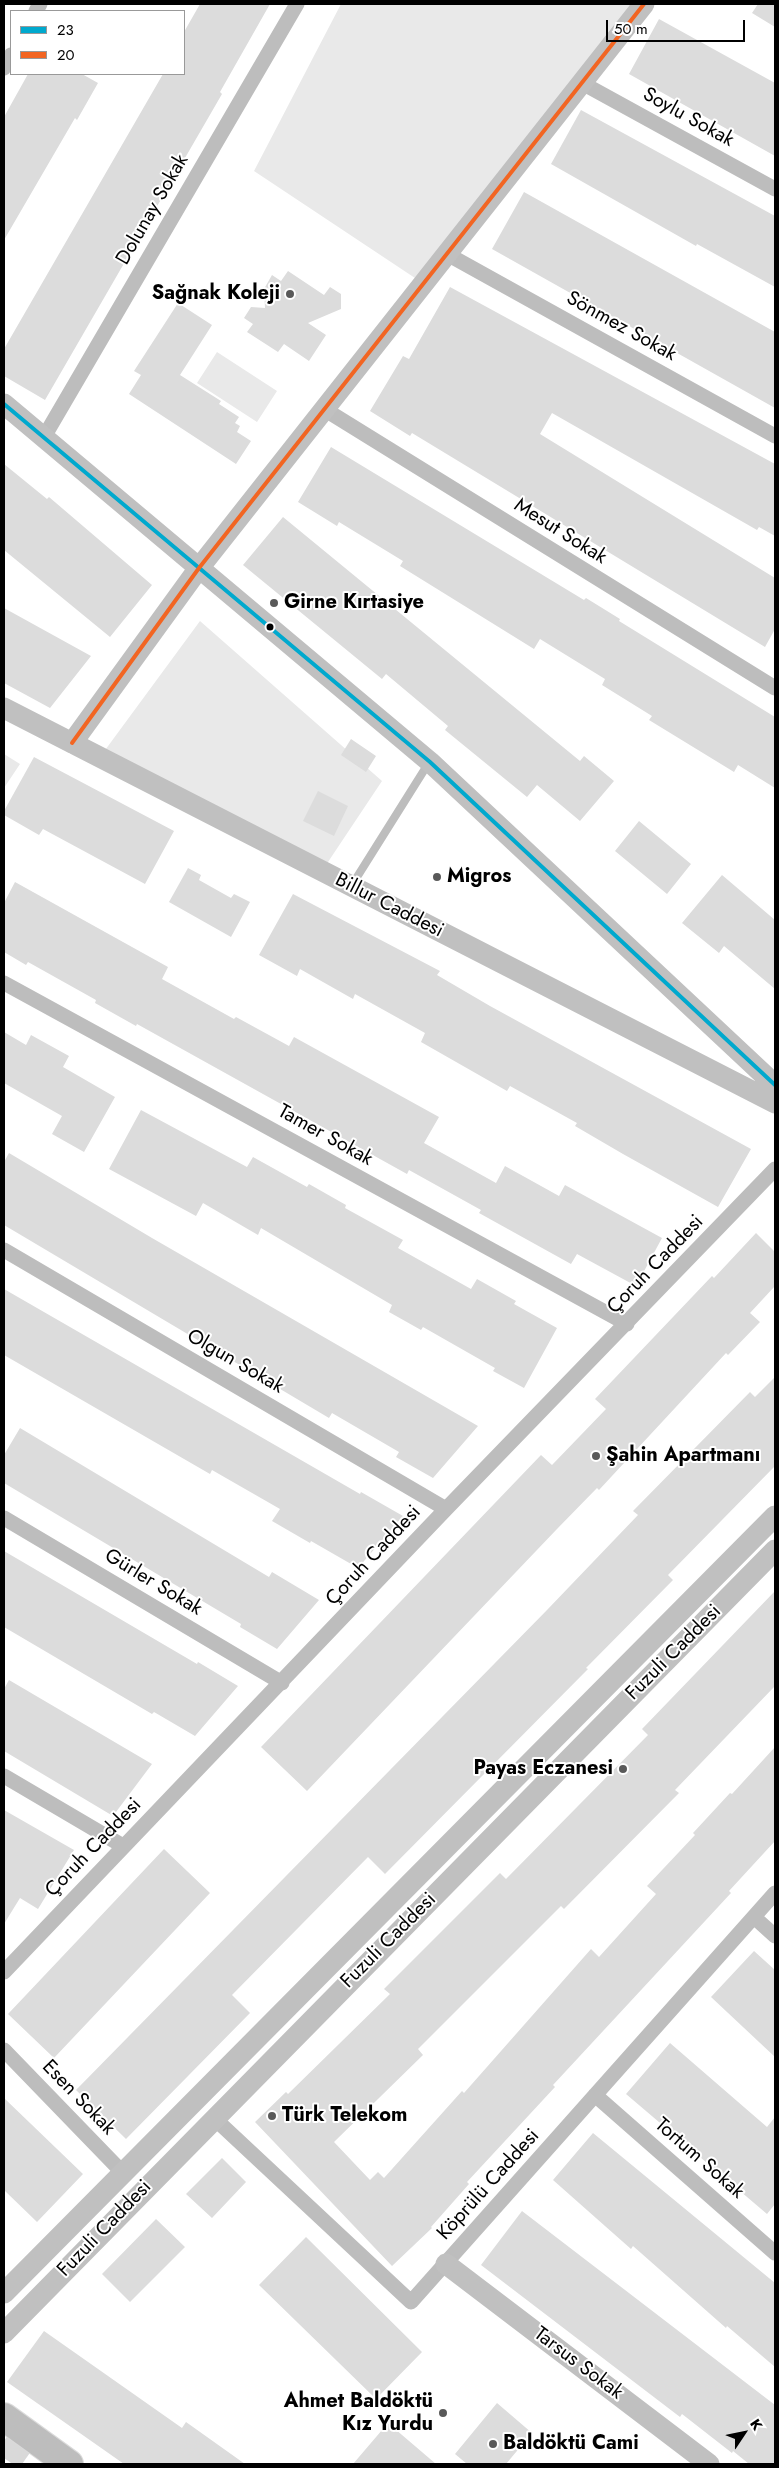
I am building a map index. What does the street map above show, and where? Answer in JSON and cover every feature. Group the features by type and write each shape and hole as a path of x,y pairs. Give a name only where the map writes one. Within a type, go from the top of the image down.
{"highway":[{"path":"4,2417 69,2464"}],"street":[{"name":"Dolunay Sokak","path":"44,437 297,4"},
{"path":"72,743 199,568 644,4"},
{"path":"4,68 10,57"},
{"name":"Soylu Sokak","path":"582,82 775,189"},
{"name":"Sönmez Sokak","path":"447,254 775,436"},
{"path":"4,404 430,762 775,1086"},
{"name":"Mesut Sokak","path":"324,409 775,688"},
{"name":"Billur Caddesi","path":"4,708 775,1103"},
{"name":"Tamer Sokak","path":"4,982 627,1324"},
{"name":"Çoruh Caddesi","path":"4,1972 123,1846 282,1683 446,1509 775,1169"},
{"name":"Olgun Sokak","path":"4,1250 446,1509"},
{"name":"Fuzuli Caddesi","path":"4,2293 775,1516"},
{"name":"Gürler Sokak","path":"4,1518 282,1683"},
{"name":"Fuzuli Caddesi","path":"4,2333 775,1550"},
{"path":"4,1776 123,1846"},
{"name":"Köprülü Caddesi","path":"214,2118 411,2302 775,1893"},
{"path":"754,1917 775,1936"},
{"name":"Esen Sokak","path":"4,2050 123,2173"},
{"name":"Tortum Sokak","path":"596,2096 775,2253"},
{"name":"Tarsus Sokak","path":"446,2264 709,2464"}],"lane":[{"path":"351,886 430,762"}],"shaded area":[{"path":"341,4 635,4 418,280 254,171"},
{"path":"217,352 277,391 257,422 197,383"},
{"path":"200,621 382,781 320,874 100,757"},
{"path":"4,754 20,764 4,788"}],"building":[{"path":"200,4 270,4 220,92 222,94 45,400 4,376 4,349 162,75 185,75 185,30"},
{"path":"758,4 775,4 775,27 752,13"},
{"path":"659,19 775,83 775,156 629,74"},
{"path":"27,75 84,75 98,83 77,120 75,118 4,240 4,117"},
{"path":"581,110 775,216 775,287 697,244 696,246 551,164"},
{"path":"524,192 775,332 775,408 492,249"},
{"path":"288,271 324,295 330,287 341,294 341,309 308,323 326,335 309,361 284,344 278,352 247,332 253,324 244,318 251,307 265,308 264,289 272,275 281,281"},
{"path":"450,287 775,464 775,536 759,527 757,530 552,413 540,434 775,578 775,629 765,647 412,433 410,436 370,411 403,356 409,359"},
{"path":"178,303 212,325 180,375 221,401 219,404 239,417 235,423 240,426 237,432 251,441 236,464 129,394 141,375 134,371"},
{"path":"331,447 584,600 586,598 620,619 619,621 775,717 775,788 738,765 734,772 649,720 652,716 602,685 605,679 540,639 534,649 400,566 403,561 339,522 337,526 298,502"},
{"path":"4,464 47,499 49,497 152,585 110,637 4,550"},
{"path":"283,517 580,761 584,756 614,781 580,821 537,785 527,797 445,730 448,726 386,674 382,679 243,565"},
{"path":"4,608 91,656 50,708 4,683"},
{"path":"351,739 376,756 366,772 341,755"},
{"path":"34,757 174,831 145,884 43,829 39,835 4,815 4,811"},
{"path":"318,791 348,806 334,836 303,821"},
{"path":"639,821 691,864 667,894 615,851"},
{"path":"188,868 201,875 199,880 231,898 234,894 250,902 231,937 169,902"},
{"path":"722,875 775,920 775,989 724,946 719,953 682,923"},
{"path":"15,882 168,967 162,979 234,1019 236,1017 289,1046 294,1037 439,1117 424,1143 496,1183 505,1166 559,1196 565,1185 662,1238 636,1286 577,1254 571,1264 479,1213 481,1210 409,1170 407,1174 137,1024 136,1026 95,1003 96,1000 28,962 26,965 4,952 4,903"},
{"path":"293,894 440,971 437,975 490,1006 751,1149 718,1207 575,1126 577,1123 510,1086 507,1091 421,1042 425,1033 355,994 353,999 300,969 297,976 259,955"},
{"path":"4,1032 26,1045 31,1035 69,1056 63,1067 115,1097 84,1152 52,1134 62,1116 4,1083"},
{"path":"141,1110 247,1167 253,1157 307,1187 309,1184 346,1205 345,1208 403,1240 398,1248 471,1289 477,1279 516,1301 514,1304 557,1328 524,1388 493,1371 495,1368 423,1327 421,1330 389,1312 392,1305 261,1228 258,1235 203,1203 196,1216 109,1169"},
{"path":"9,1153 152,1238 478,1426 433,1478 396,1457 399,1452 332,1413 329,1418 4,1225 4,1162"},
{"path":"756,1233 775,1252 775,1286 750,1313 760,1322 728,1355 726,1353 599,1490 597,1488 557,1529 307,1791 261,1747 541,1455 552,1465 606,1409 595,1399 712,1276 714,1278"},
{"path":"4,1289 360,1494 361,1492 403,1516 358,1568 311,1541 310,1543 272,1521 280,1509 212,1470 210,1474 4,1355"},
{"path":"775,1377 775,1466 668,1575 673,1580 586,1668 588,1669 385,1874 368,1857 232,1995 250,2013 126,2139 76,2090 547,1610 638,1515 633,1511 750,1392 755,1397"},
{"path":"20,1428 269,1577 272,1572 319,1600 277,1649 240,1627 241,1624 4,1483 4,1455"},
{"path":"4,1551 238,1686 195,1736 154,1712 152,1714 4,1627"},
{"path":"775,1591 775,1686 675,1790 679,1793 564,1909 561,1906 418,2049 423,2055 334,2142 370,2180 378,2172 384,2178 462,2091 464,2093 591,1949 599,1957 656,1894 647,1886 695,1835 693,1833 775,1747 775,1841 729,1891 731,1893 553,2085 555,2087 467,2182 469,2184 432,2228 392,2266 255,2122 286,2092 288,2094 390,1994 384,1989 500,1873 506,1879 648,1735 642,1729"},
{"path":"9,1680 152,1764 113,1816 4,1751 4,1689"},
{"path":"4,1810 74,1850 38,1909 20,1898 4,1924"},
{"path":"164,1849 210,1893 54,2058 8,2014"},
{"path":"754,1951 775,1970 775,2057 711,1997"},
{"path":"670,2043 767,2127 775,2117 775,2204 767,2214 626,2094"},
{"path":"4,2098 83,2174 37,2222 4,2190"},
{"path":"593,2133 775,2283 775,2367 727,2326 726,2328 633,2246 631,2249 553,2180"},
{"path":"222,2158 246,2182 212,2218 186,2194"},
{"path":"522,2211 775,2405 775,2464 749,2464 733,2451 732,2453 682,2414 680,2417 481,2265"},
{"path":"156,2219 185,2247 130,2302 102,2274"},
{"path":"306,2237 422,2352 376,2399 259,2285"},
{"path":"44,2331 182,2428 186,2422 245,2464 124,2464 7,2382"},
{"name":"Baldöktü Cami","path":"497,2403 532,2433 506,2464 467,2464 455,2454"},
{"path":"388,2423 436,2464 353,2464"}],"tunnel":[{"path":"4,2441 27,2457"}],"transit line":[{"name":"20","path":"72,743 199,568 644,4"},
{"name":"23","path":"4,404 430,762 775,1085"}],"place":[{"name":"Sağnak Koleji","path":"290,294"},
{"name":"Girne Kırtasiye","path":"274,603"},
{"name":"Migros","path":"437,877"},
{"name":"Şahin Apartmanı","path":"596,1456"},
{"name":"Payas Eczanesi","path":"623,1769"},
{"name":"Türk Telekom","path":"272,2116"},
{"name":"Ahmet Baldöktü Kız Yurdu","path":"443,2413"},
{"name":"Baldöktü Cami","path":"493,2444"}]}
